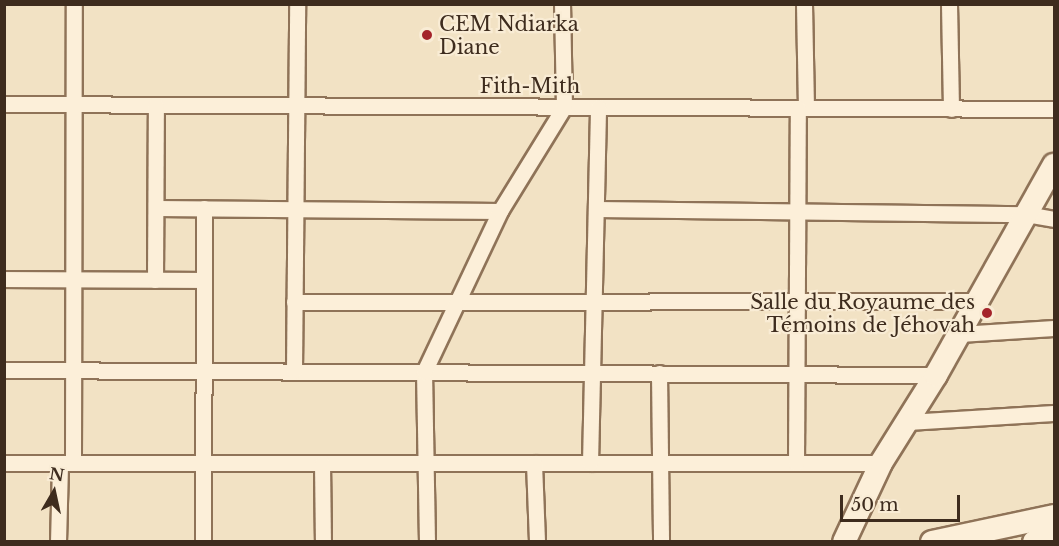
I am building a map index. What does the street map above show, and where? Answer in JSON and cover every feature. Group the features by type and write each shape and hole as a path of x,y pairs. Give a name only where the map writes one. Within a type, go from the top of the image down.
{"main road":[{"path":"844,542 880,463 936,375 1054,165"},
{"path":"932,542 1054,516"},
{"path":"1034,542 1054,536"}],"street":[{"path":"58,542 67,463 73,370 74,4"},
{"path":"294,371 297,4"},
{"path":"427,542 424,372 500,211 564,107 562,4"},
{"path":"796,463 797,209 804,4"},
{"path":"949,4 951,109"},
{"name":"Fith-Mith","path":"4,104 1054,109"},
{"path":"155,280 156,105"},
{"path":"591,463 598,107"},
{"path":"156,208 500,211"},
{"path":"203,542 204,208"},
{"path":"596,209 797,209 1026,214 1054,219"},
{"path":"4,279 204,280"},
{"path":"294,302 977,301"},
{"path":"959,334 1054,328"},
{"path":"4,370 936,375"},
{"path":"659,373 661,542"},
{"path":"907,422 1054,414"},
{"path":"4,463 880,463"},
{"path":"322,463 322,542"},
{"path":"534,463 537,542"}],"place":[{"name":"CEM Ndiarka Diane","path":"427,35"},
{"name":"Salle du Royaume des Témoins de Jéhovah","path":"987,313"}]}
